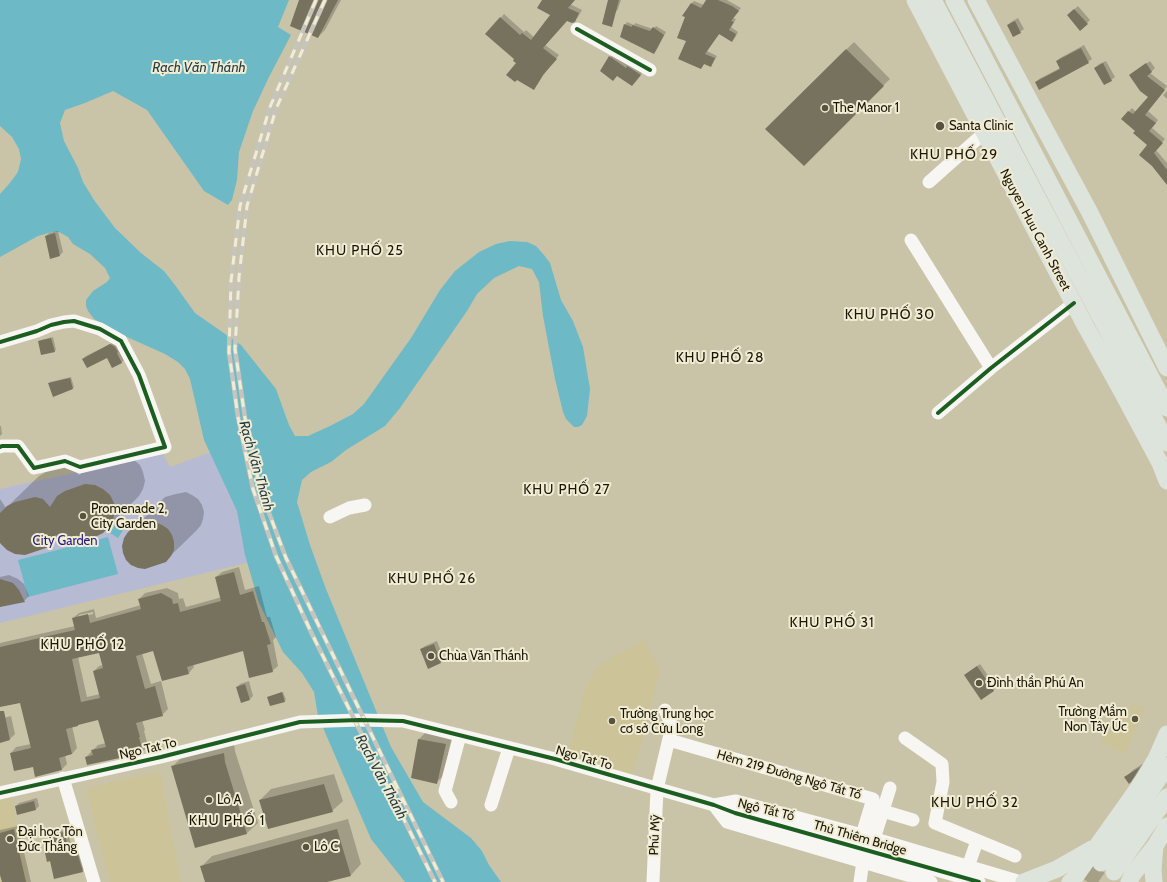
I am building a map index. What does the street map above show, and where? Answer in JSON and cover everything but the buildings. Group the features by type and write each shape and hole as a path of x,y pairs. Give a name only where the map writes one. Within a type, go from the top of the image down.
{"main road":[{"name":"Nguyen Huu Canh Street","path":"915,0 991,129 1123,362 1152,432 1160,463 1167,481"},
{"name":"Nguyen Huu Canh Street","path":"933,0 991,129 1086,327 1122,392 1152,432"},
{"path":"954,0 1164,401"},
{"path":"976,0 1089,211 1167,368"},
{"path":"991,129 1033,108"},
{"path":"1152,432 1167,444"},
{"path":"1072,881 1139,787 1156,759 1167,734"},
{"path":"1167,766 1141,805 1108,867 1167,797"},
{"path":"1129,882 1133,874 1155,846 1167,826"},
{"path":"1024,882 1057,869 1097,846"},
{"path":"1154,882 1153,870 1155,846"}],"street":[{"path":"577,29 650,70"},
{"path":"929,182 991,129"},
{"path":"911,240 991,368"},
{"path":"938,413 991,368 1074,303"},
{"path":"0,342 37,331 51,325 74,321 100,329 121,341 139,375 166,447 80,467 65,461 34,468 18,446 0,447"},
{"path":"330,516 349,508 365,505"},
{"name":"Phú Mỹ","path":"653,882 657,789 672,726 665,710"},
{"name":"Ngo Tat To","path":"0,793 161,757 300,722 359,720 403,721 554,760 714,805 735,813"},
{"path":"452,802 445,791 460,735"},
{"path":"905,738 942,764 943,782 935,823 1015,856"},
{"name":"Hẻm 219 Đường Ngô Tất Tố","path":"669,740 873,799 862,835"},
{"path":"491,805 509,748"},
{"path":"63,778 94,882"},
{"path":"874,839 890,788"},
{"name":"Ngô Tất Tố","path":"931,882 727,822 714,805 736,801 862,835 1021,882"},
{"path":"883,811 913,820"},
{"name":"Thủ Thiêm Bridge","path":"735,813 979,882"},
{"path":"968,866 977,841"},
{"path":"860,882 863,861"}],"shaded area":[{"name":"Trường Trung học cơ sở Cửu Long","path":"644,640 660,671 632,776 567,757 586,686 595,670 611,658"},
{"path":"1132,703 1145,709 1125,754 1101,742 1120,705 1131,711 1122,729 1126,732 1128,728 1126,727 1133,711 1129,709"},
{"path":"160,772 181,882 109,882 86,788"},
{"name":"Đại học Tôn Đức Thắng","path":"10,793 29,882 0,882 0,795"}],"green space":[{"name":"City Garden","path":"225,447 250,562 0,623 0,489 163,454 170,467"}],"water":[{"name":"Rạch Văn Thánh","path":"0,0 289,0 278,27 291,35 253,111 239,152 237,180 232,200 228,205 204,191 147,110 113,91 65,110 60,123 64,141 78,168 83,182 94,200 115,228 141,253 164,271 195,313 241,345 276,389 289,425 295,436 308,436 330,426 353,414 364,404 411,338 440,290 455,271 479,252 496,244 510,241 527,242 536,246 550,263 561,300 573,321 583,347 590,389 587,416 582,425 574,427 566,419 563,412 543,316 539,282 532,269 519,266 494,278 477,294 467,311 400,408 385,426 346,450 331,462 311,472 302,480 297,502 310,545 326,589 391,747 423,802 471,838 482,851 489,865 501,882 405,882 371,839 318,716 314,692 302,673 283,652 259,603 245,555 237,511 204,440 190,379 185,369 178,362 165,354 127,337 94,319 88,311 86,300 93,291 107,282 110,278 105,268 90,254 73,244 68,237 59,232 52,232 38,236 0,257 0,194 18,172 21,159 19,149 12,137 0,126"},
{"path":"117,522 125,527 118,538 110,533"},
{"path":"108,537 118,574 28,597 18,560"}],"tunnel":[{"path":"1088,882 1101,863"}],"railway":[{"path":"316,0 270,107 240,206 231,281 229,352 238,417 253,489 276,556 311,632 435,882"},
{"path":"325,0 276,109 247,206 239,277 235,349 245,418 260,489 286,558 443,882"}],"cycle path":[{"path":"577,29 650,70"},
{"path":"938,413 991,368 1074,303"},
{"path":"0,342 37,331 51,325 74,321 100,329 121,341 139,375 165,447 80,467 65,461 34,468 18,446 0,447"},
{"path":"0,793 161,757 300,722 359,720 403,721 555,759 714,805 735,813 979,882"}],"place":[{"name":"The Manor 1","path":"825,108"},
{"name":"Santa Clinic","path":"940,126"},
{"name":"Promenade 2, City Garden","path":"83,516"},
{"name":"Chùa Văn Thánh","path":"431,656"},
{"name":"Đình thần Phú An","path":"979,683"},
{"name":"Trường Mầm Non Tây Úc","path":"1135,719"},
{"name":"Trường Trung học cơ sở Cửu Long","path":"612,721"},
{"name":"Lô A","path":"209,800"},
{"name":"Đại học Tôn Đức Thắng","path":"10,839"},
{"name":"Lô C","path":"306,847"}],"district":[{"name":"KHU PHỐ 29","path":"954,155"},
{"name":"KHU PHỐ 25","path":"360,251"},
{"name":"KHU PHỐ 30","path":"890,315"},
{"name":"KHU PHỐ 28","path":"720,358"},
{"name":"KHU PHỐ 27","path":"567,490"},
{"name":"KHU PHỐ 26","path":"432,579"},
{"name":"KHU PHỐ 31","path":"832,623"},
{"name":"KHU PHỐ 12","path":"83,645"},
{"name":"KHU PHỐ 32","path":"975,803"},
{"name":"KHU PHỐ 1","path":"227,821"}]}
